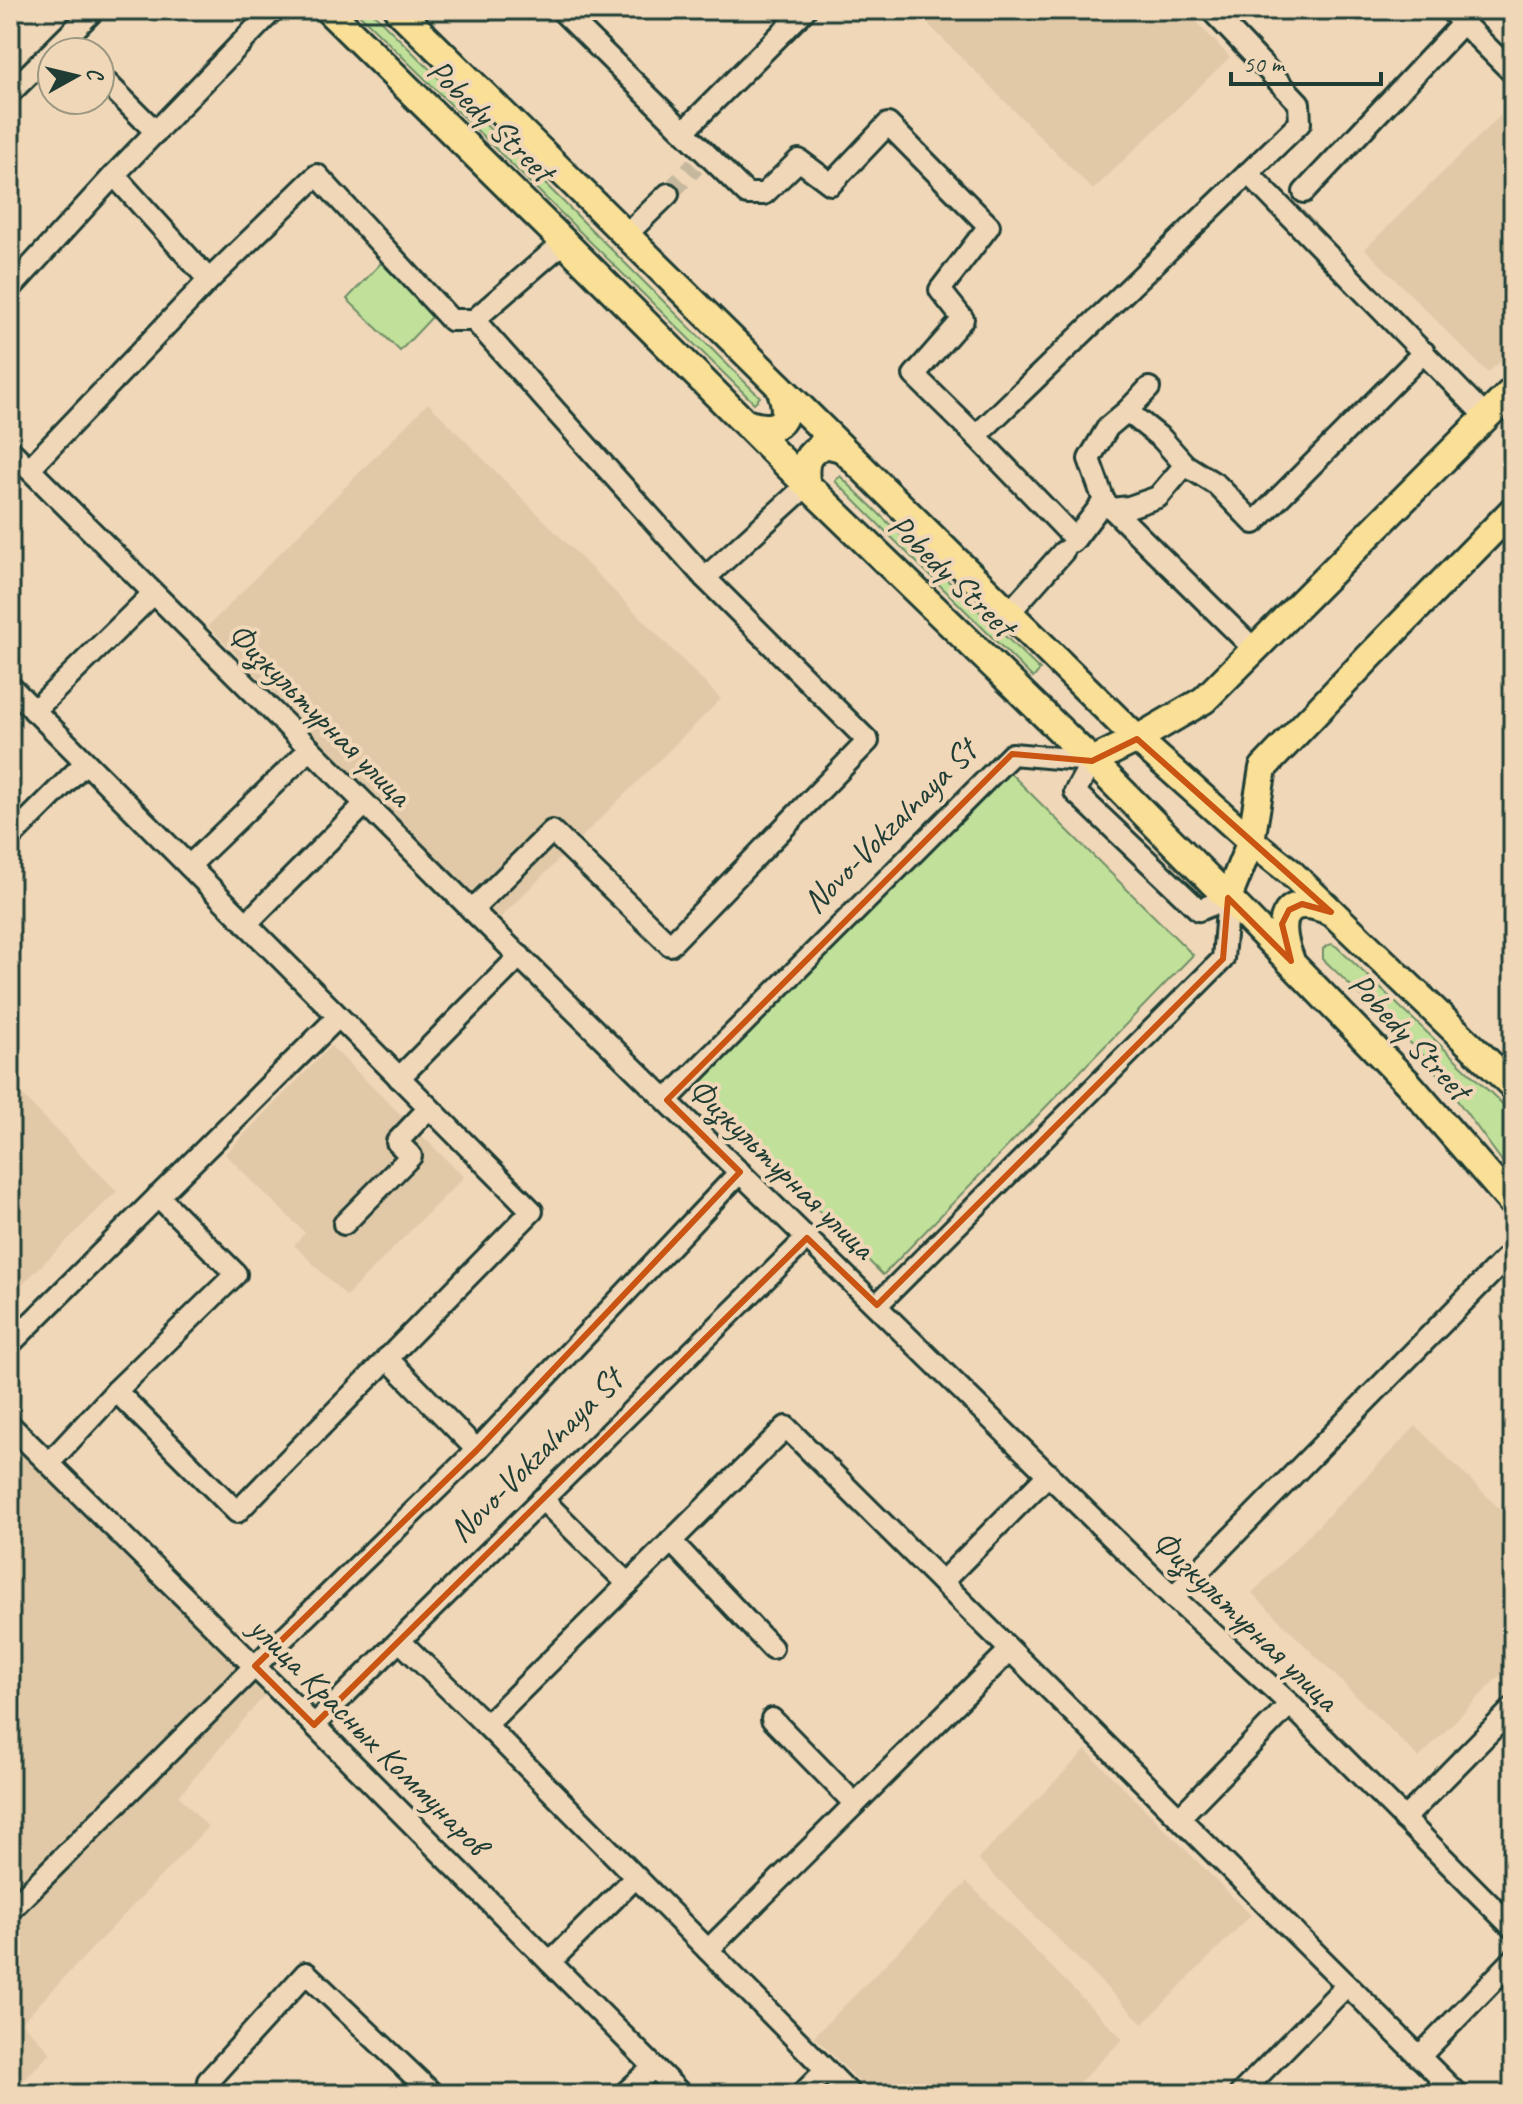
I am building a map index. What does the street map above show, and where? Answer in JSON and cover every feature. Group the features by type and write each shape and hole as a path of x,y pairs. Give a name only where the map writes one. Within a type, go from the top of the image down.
{"main road":[{"name":"Pobedy Street","path":"328,10 806,484 1092,761 1291,961 1407,1082 1513,1204"},
{"name":"Pobedy Street","path":"398,10 1137,739 1289,871 1513,1086"},
{"path":"746,423 761,428 782,421 787,411 779,386"},
{"path":"1092,761 1204,700 1513,390"},
{"path":"806,484 804,465 812,451 825,444 841,448"},
{"path":"1228,898 1251,841 1263,768 1513,510"},
{"path":"1291,961 1283,941 1282,924 1289,910 1302,904 1316,905 1331,912"}],"street":[{"path":"77,36 94,10"},
{"path":"10,289 114,175 273,10"},
{"path":"561,10 684,131 700,160 747,194 764,194 799,160 831,184 888,124 989,226 940,290 963,319 914,375 976,436 1070,544"},
{"path":"684,131 805,10"},
{"path":"976,436 1300,123 1299,103 1211,10"},
{"path":"1304,192 1457,17 1513,73"},
{"path":"10,93 36,73"},
{"path":"116,92 156,132"},
{"path":"1248,173 1486,417"},
{"path":"114,175 209,280"},
{"path":"29,469 209,280 317,175 451,320 474,320 564,242"},
{"path":"627,234 668,194"},
{"path":"472,910 552,831 670,945 868,741 705,578 474,320"},
{"path":"1127,411 1162,439 1185,465 1217,485 1254,523 1424,352"},
{"path":"1149,388 1108,427 1089,459 1108,505 1254,649"},
{"name":"Физкультурная улица","path":"10,450 472,910 1173,1597 1290,1704 1513,1928"},
{"path":"1108,505 1129,507 1158,497 1185,465"},
{"path":"705,578 806,484"},
{"path":"1009,613 1108,505"},
{"path":"34,711 153,594"},
{"path":"10,686 532,1211 237,1512 116,1391"},
{"path":"189,866 310,749"},
{"name":"Novo-Vokzalnaya St","path":"667,1100 1012,754 1092,761"},
{"path":"10,838 85,763"},
{"path":"246,924 365,804"},
{"path":"877,1305 1223,959 1228,898"},
{"path":"399,1078 520,956"},
{"path":"10,1344 338,1017"},
{"path":"344,1224 411,1156 397,1142 429,1108"},
{"name":"Novo-Vokzalnaya St","path":"10,1910 477,1450 740,1172"},
{"path":"49,1463 116,1391 236,1274 158,1196"},
{"name":"Novo-Vokzalnaya St","path":"314,1725 807,1238"},
{"path":"1173,1597 1513,1251"},
{"path":"387,1358 477,1450"},
{"name":"улица Красных Коммунаров","path":"10,1425 681,2094"},
{"path":"486,1725 786,1427 1457,2094"},
{"path":"942,1582 1049,1474"},
{"path":"542,1499 628,1584"},
{"path":"671,1541 772,1648"},
{"path":"400,1641 850,2094"},
{"path":"708,1950 1010,1650"},
{"path":"1179,1818 1290,1704"},
{"path":"1404,1819 1513,1708"},
{"path":"772,1719 855,1804"},
{"path":"550,1962 636,1877"},
{"path":"1419,2057 1513,1960"},
{"path":"208,2081 306,1973 433,2094"},
{"path":"1240,2094 1347,1985"},
{"path":"624,2094 654,2067"},
{"path":"802,2094 826,2070"}],"highlighted area":[{"path":"1137,739 1331,912 1302,904 1289,910 1282,924 1291,961 1228,898 1223,959 877,1305 807,1238 314,1725 255,1666 477,1450 740,1172 667,1100 1012,754 1092,761"}],"shaded area":[{"path":"931,10 1185,10 1230,57 1093,190 923,19"},
{"path":"1507,109 1513,115 1513,349 1488,373 1365,249"},
{"path":"428,403 721,699 498,920 208,626"},
{"path":"331,1046 464,1177 346,1296 294,1245 305,1233 225,1154"},
{"path":"10,1083 117,1191 10,1297"},
{"path":"1416,1426 1513,1522 1513,1662 1419,1758 1252,1593"},
{"path":"10,1436 269,1690 179,1796 208,1827 22,2022 51,2053 10,2093"},
{"path":"1086,1750 1251,1915 1143,2024 978,1859"},
{"path":"967,1882 1123,2039 1068,2094 871,2094 814,2036"}],"green space":[{"path":"355,10 370,10 760,397 754,403"},
{"path":"381,263 434,315 400,351 347,299"},
{"path":"840,476 1040,670 1033,678 835,481"},
{"path":"1008,771 1193,955 883,1275 695,1088"},
{"path":"1332,944 1513,1114 1513,1176 1426,1058 1323,959 1323,949"}],"tunnel":[{"path":"668,194 695,166"}]}
